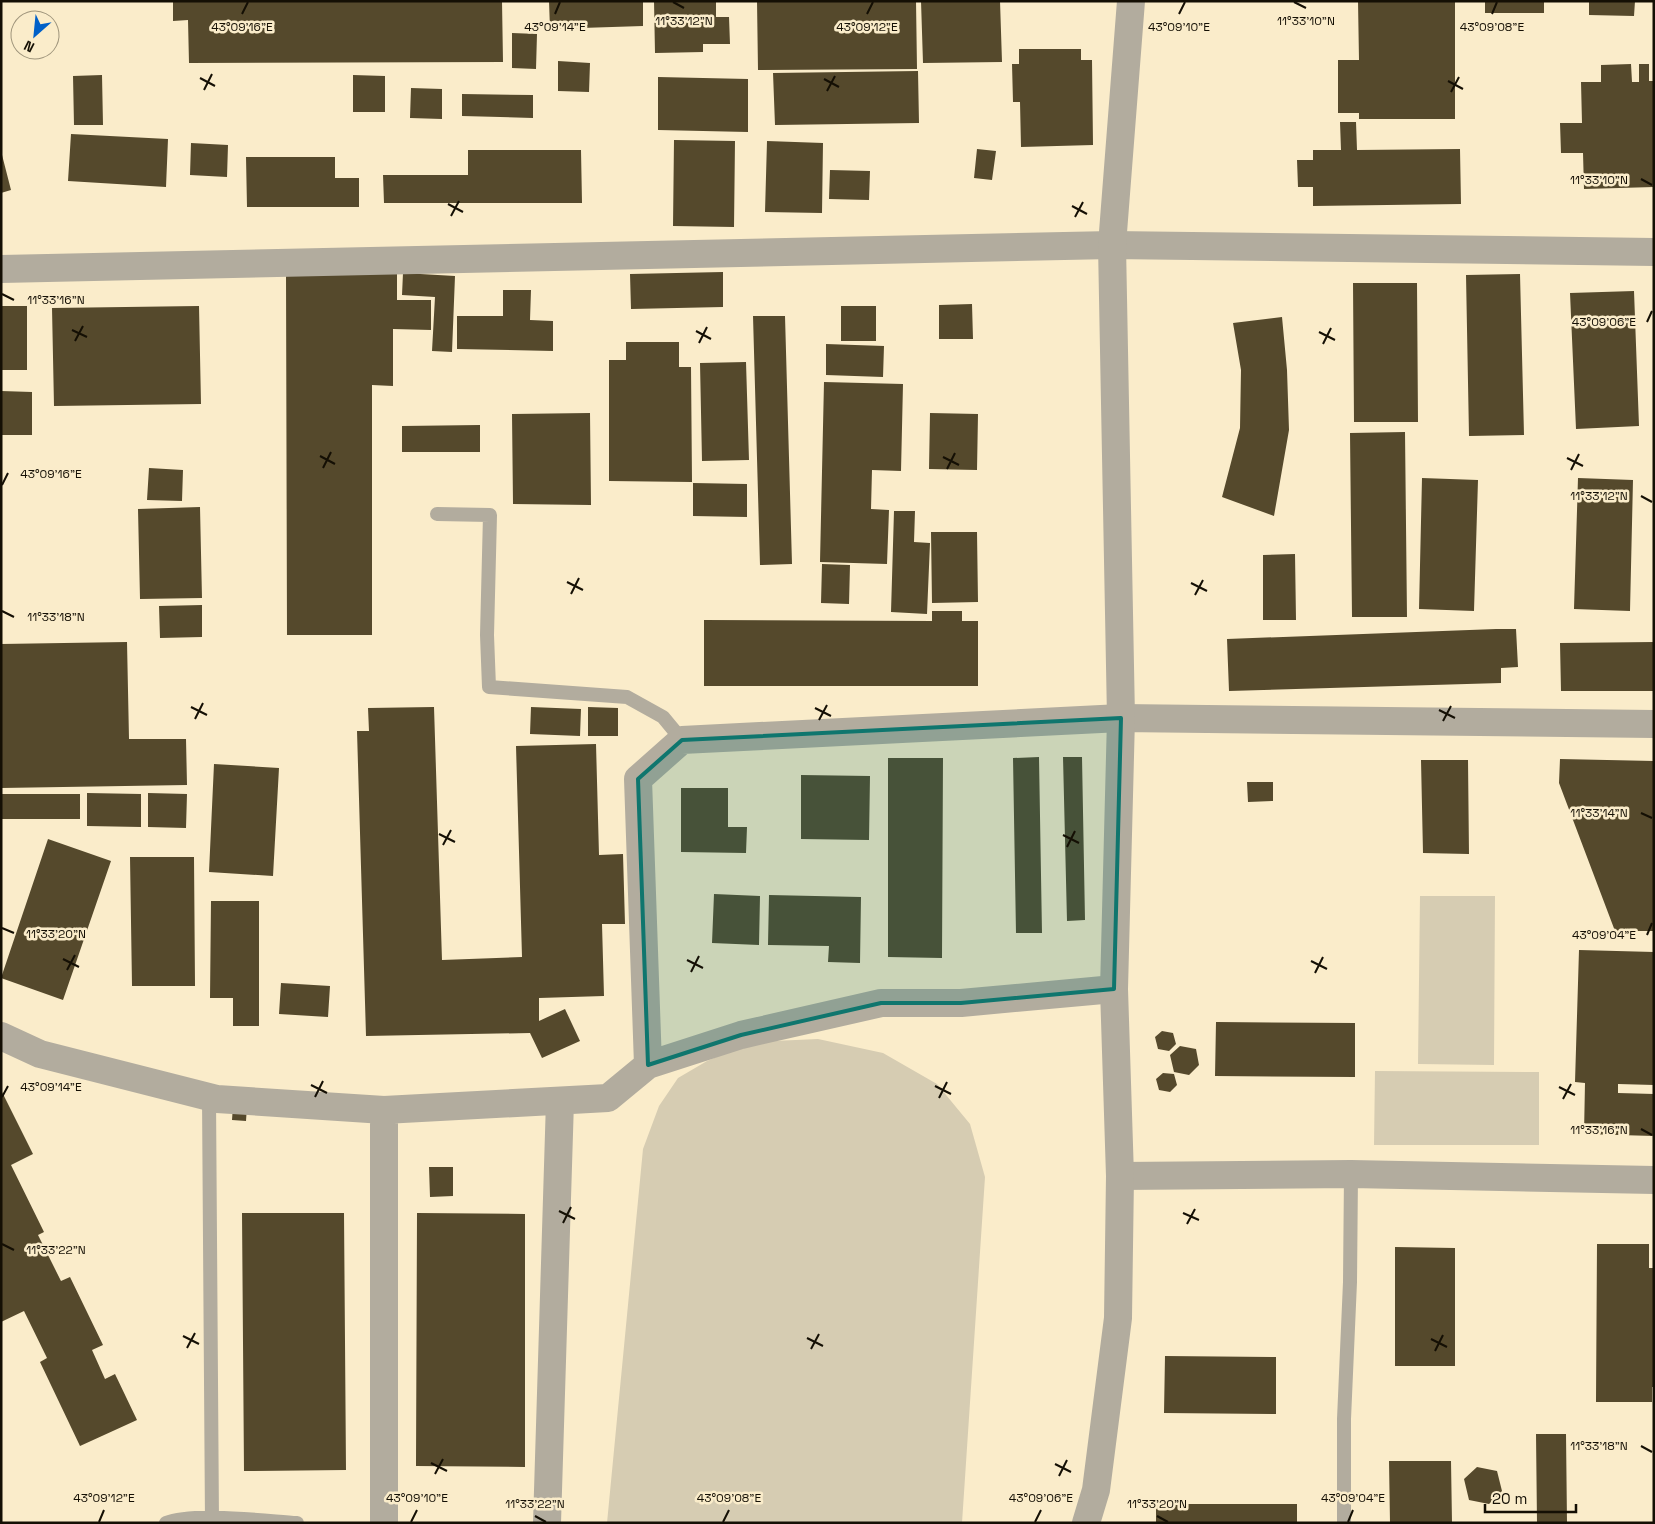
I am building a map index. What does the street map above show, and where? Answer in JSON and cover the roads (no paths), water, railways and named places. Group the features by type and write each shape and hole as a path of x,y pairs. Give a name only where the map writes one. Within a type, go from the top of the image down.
{"street":[{"path":"1086,1523 1096,1490 1118,1318 1120,1176 1114,989 1121,718 1112,245 1131,1"},
{"path":"1,268 1112,245 1654,252"},
{"path":"648,1065 638,779 682,740 1121,718 1654,724"},
{"path":"1,1036 40,1054 209,1097 384,1110 608,1098 648,1065 741,1035 881,1003 961,1003 1114,989"},
{"path":"547,1523 560,1101"},
{"path":"384,1110 384,1523"},
{"path":"1120,1176 1351,1174 1654,1180"}],"lane":[{"path":"437,514 490,515 487,634 489,687 627,697 663,717 682,740"},
{"path":"209,1097 212,1520"},
{"path":"1344,1523 1344,1418 1350,1282 1351,1174"},
{"path":"166,1523 175,1519 297,1523"}]}
